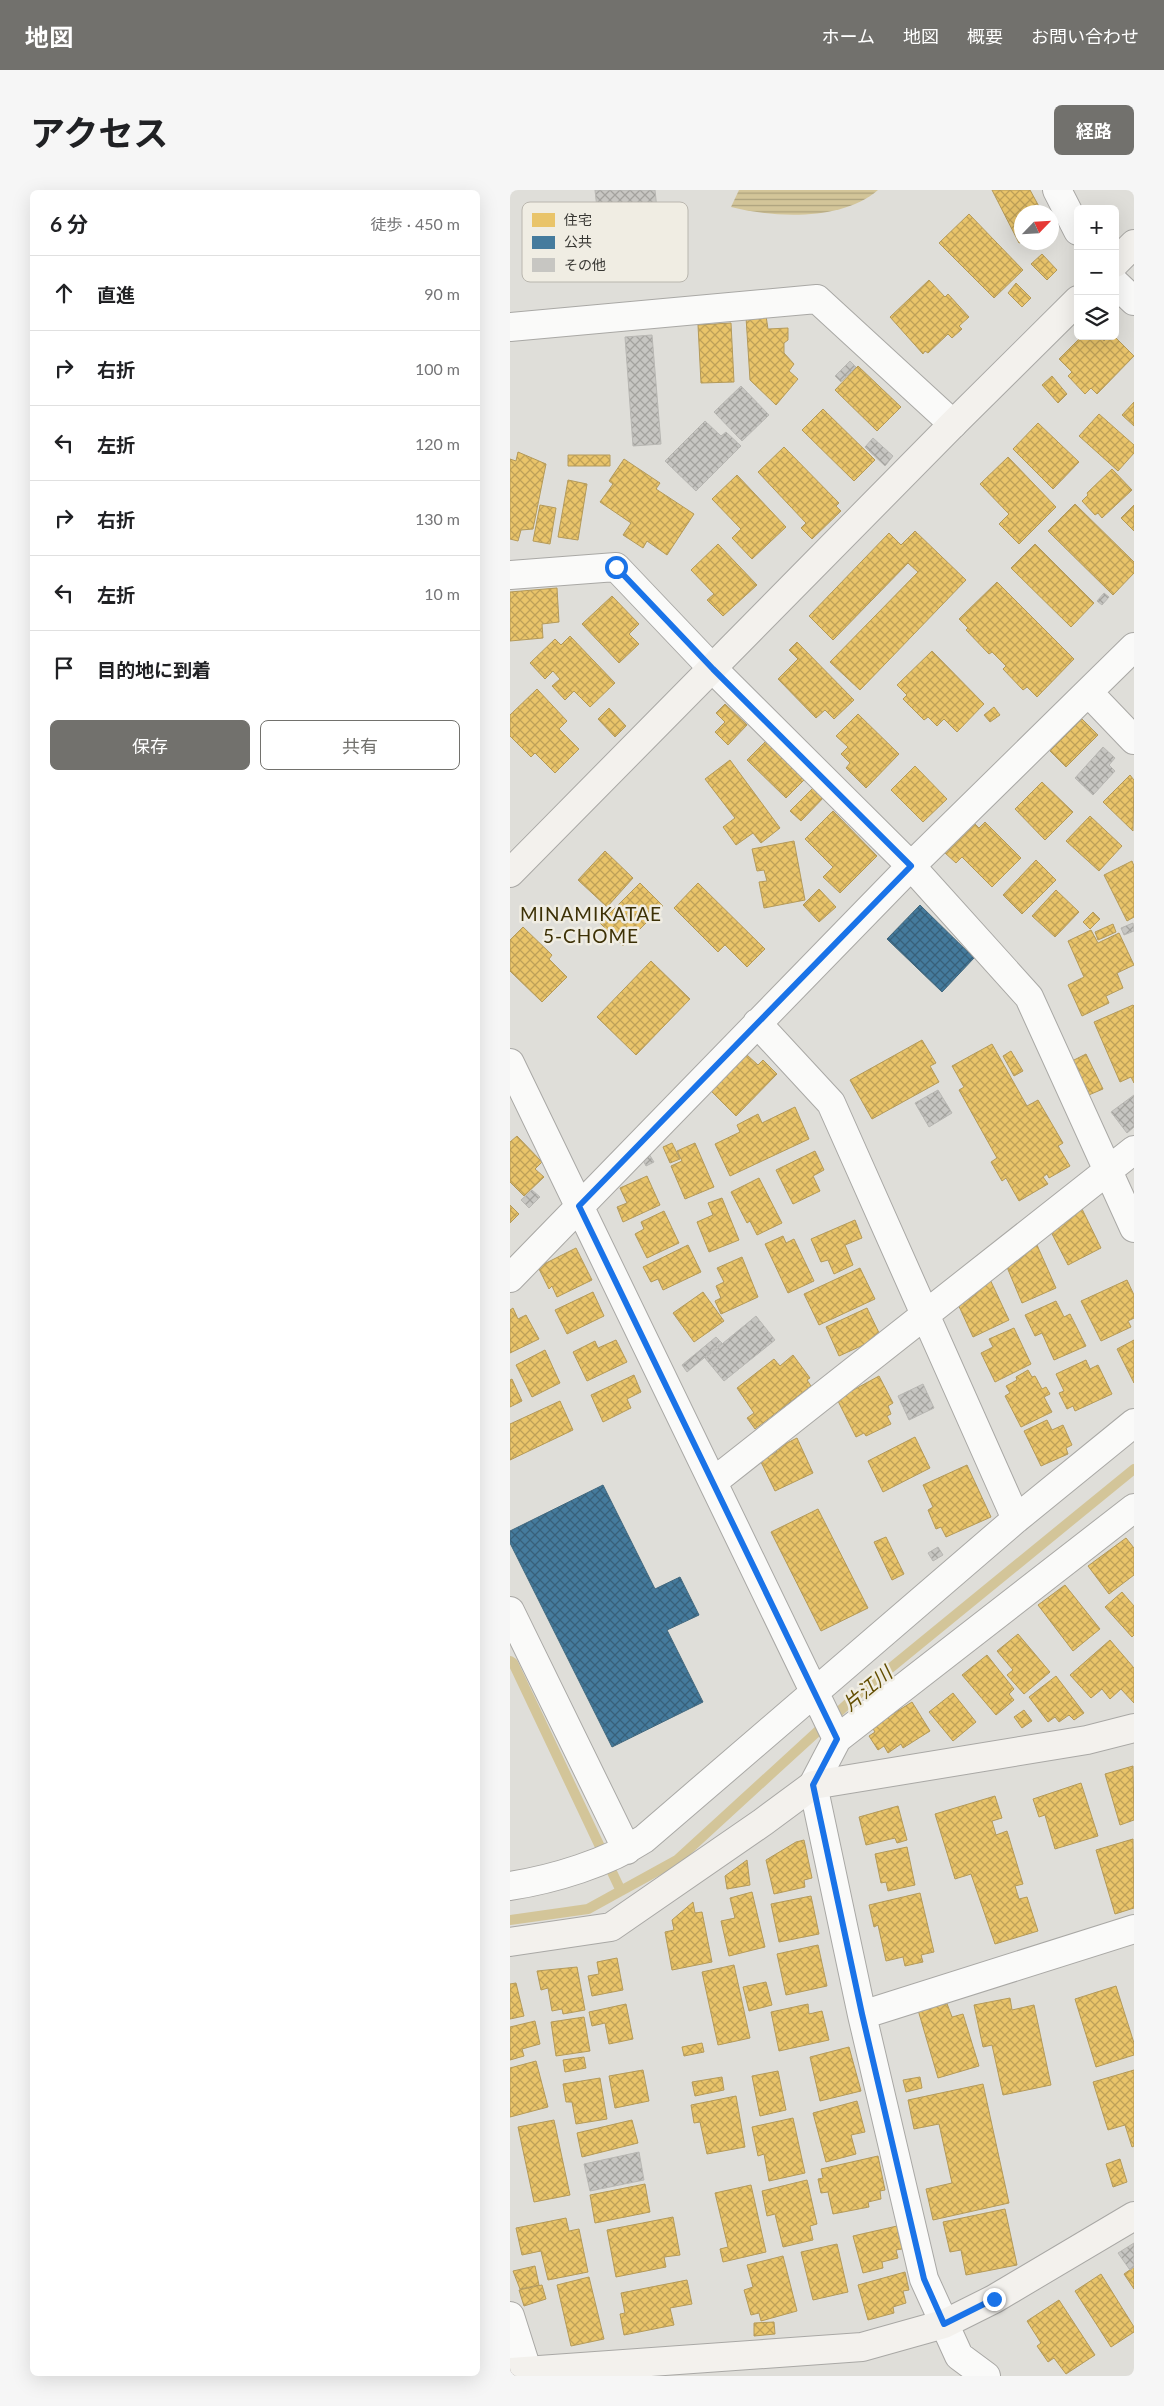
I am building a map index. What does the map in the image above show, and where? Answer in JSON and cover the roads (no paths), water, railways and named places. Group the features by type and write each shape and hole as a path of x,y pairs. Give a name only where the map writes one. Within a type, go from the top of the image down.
{"street":[{"path":"1057,190 1074,223"},
{"path":"1119,259 1134,244"},
{"path":"1119,287 1134,301"},
{"path":"510,327 817,300 953,424"},
{"path":"510,873 1074,304"},
{"path":"510,575 616,567 713,669 911,866 1029,997 1134,1228"},
{"path":"510,1278 911,866 1134,647"},
{"path":"1088,692 1134,740"},
{"path":"757,1023 831,1103 1016,1520"},
{"path":"510,1063 816,1692 837,1739"},
{"path":"713,1482 1134,1150"},
{"path":"510,1886 599,1863 627,1850 644,1839 1016,1520 1134,1423"},
{"path":"510,1942 611,1927 763,1822 813,1785 837,1739 1134,1508"},
{"path":"510,1611 516,1638 627,1850"},
{"path":"813,1785 1087,1740 1134,1728"},
{"path":"813,1785 862,2014 924,2279 959,2356 986,2376"},
{"path":"862,2014 1134,1929"},
{"path":"510,2316 522,2373 862,2347 944,2324 994,2299 1134,2216"}],"waterway":[{"name":"片江川","path":"510,1920 588,1909 677,1860 855,1697 1134,1469"},
{"path":"510,1661 513,1663 621,1891"}],"district":[{"name":"MINAMIKATAE 5-CHOME","path":"591,924"}]}
